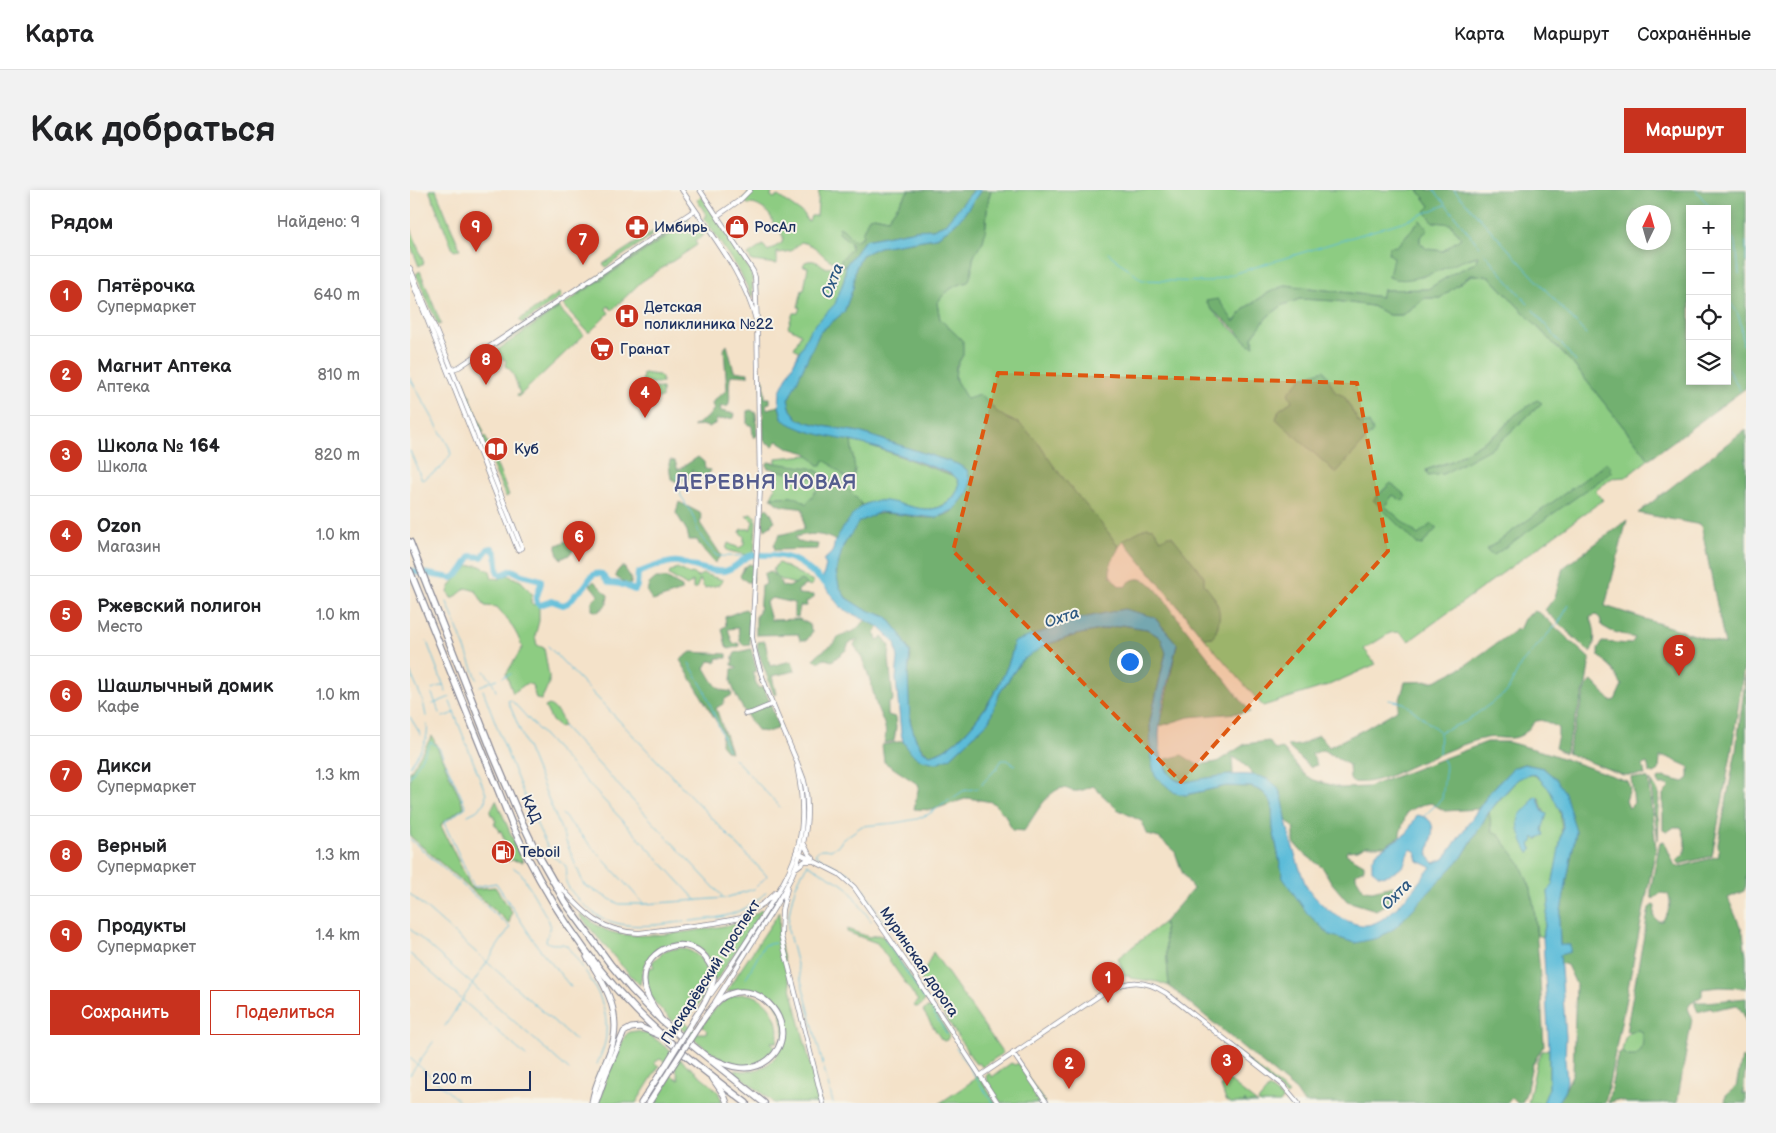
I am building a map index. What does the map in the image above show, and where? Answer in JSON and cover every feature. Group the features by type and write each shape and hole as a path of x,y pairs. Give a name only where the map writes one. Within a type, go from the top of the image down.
{"highway":[{"name":"КАД","path":"410,542 522,822 565,902 596,947 631,989 662,1021 764,1103"},
{"name":"КАД","path":"410,571 513,827 538,878 568,925 613,985 635,1010 667,1039 746,1103"}],"main road":[{"path":"568,925 604,983 612,1002 615,1022 611,1050 592,1103"},
{"path":"662,1021 646,993 644,980 648,964 658,952 666,948 684,945 700,951 706,957 713,976 706,1000"},
{"path":"706,1056 730,1066 751,1068 771,1058 778,1047 781,1037 780,1022 775,1010 765,999 754,994 744,992 730,995 720,1000 709,1010"},
{"name":"Пискарёвский проспект","path":"642,1103 706,1000"},
{"name":"Пискарёвский проспект","path":"650,1103 709,1010"},
{"path":"596,1103 624,1032 630,1028 640,1027 667,1039"},
{"path":"710,1075 724,1095 727,1103"}],"street":[{"path":"682,190 738,275 750,300 757,324"},
{"path":"700,190 755,274 760,491 752,637 756,656 773,704 803,778 807,803 807,826 804,844 799,853"},
{"path":"717,216 740,200 750,190"},
{"path":"450,370 459,368 695,210"},
{"path":"410,268 522,548 518,550 450,370 410,276"},
{"path":"745,714 773,704"},
{"path":"796,761 802,809 799,853"},
{"path":"804,844 809,854 816,861"},
{"name":"Муринская дорога","path":"799,853 839,874 854,887 998,1103"},
{"name":"Пискарёвский проспект","path":"709,1010 778,903 796,868 799,853"},
{"name":"Пискарёвский проспект","path":"706,1000 734,961 780,889 799,853"},
{"path":"796,868 805,860 816,861"},
{"path":"550,876 576,905 593,919 628,932 652,931 729,921 750,913 780,889"},
{"path":"788,885 782,910 780,936 822,1103"},
{"path":"980,1076 1106,991 1124,983 1145,983 1166,993 1283,1086 1298,1103"},
{"path":"1013,1053 1047,1103"}],"highlighted area":[{"path":"998,373 1357,383 1388,551 1181,782 953,551"}],"green space":[{"path":"429,190 436,190 460,249 453,250"},
{"path":"752,190 770,190 772,192 771,196 774,198 778,196 805,215 806,220 809,221 811,216 817,216 819,190 909,190 888,219 874,216 863,236 855,241 843,229 839,233 851,243 851,249 841,260 843,267 846,265 844,280 835,305 810,330 800,352 794,348 801,334 788,327 793,313 798,313 800,307 798,307 802,290 804,290 808,267 803,266 805,262 812,261 827,268 834,266 834,262 812,246 801,242 791,251 779,253 777,251 777,264 752,261 748,255 763,245 768,251 782,243 783,237 779,228 773,224 765,210 744,201"},
{"path":"909,190 974,190 945,224 933,229 916,230 865,240 846,265 841,266 841,260 851,249 851,243 839,233 839,227 855,241 863,236 862,233 869,217 874,216 888,219"},
{"path":"981,190 991,190 985,235 973,259 972,271 968,282 950,289 937,303 940,319 963,341 963,355 956,366 955,379 967,399 979,395 984,397 996,411 1009,420 1019,423 1037,441 1055,468 1119,547 1110,566 1110,575 1118,585 1125,587 1132,580 1138,579 1148,582 1161,595 1250,712 1189,717 1160,726 1177,644 1154,617 1014,642 1011,657 995,691 984,709 958,739 944,750 930,755 922,749 916,740 912,730 909,707 908,675 911,657 909,649 887,617 859,606 845,596 840,590 838,583 837,566 848,537 859,522 870,516 894,514 931,518 943,516 954,510 970,480 967,470 957,464 859,432 799,420 791,410 788,400 820,332 844,312 853,288 855,270 862,255 879,247 935,238 962,217"},
{"path":"991,190 1418,190 1430,206 1451,224 1461,238 1443,251 1427,249 1420,243 1420,220 1397,246 1389,277 1422,277 1445,266 1478,256 1475,263 1452,274 1428,289 1383,290 1382,297 1285,285 1268,293 1245,308 1234,322 1206,301 1209,307 1248,344 1254,342 1252,337 1267,317 1283,305 1300,299 1372,306 1389,315 1402,315 1425,298 1440,298 1471,275 1489,276 1573,364 1649,459 1626,477 1612,478 1595,491 1603,500 1409,641 1399,632 1390,633 1364,649 1376,664 1329,685 1263,706 1204,638 1213,637 1218,626 1215,598 1161,541 1153,528 1123,540 1119,547 1025,428 998,413 979,396 967,399 959,388 956,373 963,355 955,335 940,319 937,303 950,289 968,282 974,256 985,235","holes":["1344,396 1359,423 1373,431 1335,473 1279,410 1292,401","1542,403 1495,446 1452,461 1498,433 1515,415","1607,464 1493,556 1487,550","1391,483 1393,494 1384,506 1418,535 1422,545 1417,544 1373,500"]},
{"path":"1418,190 1746,190 1746,388 1649,459 1573,364 1489,276 1471,275 1440,298 1425,298 1402,315 1389,315 1372,306 1300,299 1283,305 1267,317 1252,337 1254,346 1248,344 1237,331 1210,308 1206,301 1218,299 1234,322 1245,308 1268,293 1286,285 1381,297 1383,290 1428,289 1452,274 1475,263 1478,256 1421,277 1399,280 1389,277 1393,257 1388,253 1389,247 1397,246 1420,220 1428,230 1420,237 1420,243 1427,249 1443,251 1461,238 1451,224 1433,222 1425,211 1430,206"},
{"path":"701,196 750,270 753,299 741,274 704,218 707,216 697,200"},
{"path":"688,218 689,220 576,295 574,293"},
{"path":"687,223 697,225 704,235 695,241 697,245 641,282 612,310 608,306 606,309 609,313 590,332 563,305"},
{"path":"410,226 424,263 419,266 410,244"},
{"path":"660,227 660,230 606,267 603,264"},
{"path":"420,271 441,324 438,325 416,274"},
{"path":"559,293 561,297 523,323 519,320"},
{"path":"557,305 559,307 495,348 503,341"},
{"path":"559,308 584,335 518,397 517,395 520,394 513,374 505,366 506,360 493,356 492,362 483,360"},
{"path":"727,345 734,371 748,373 748,376 731,375 728,406 720,407 721,411 735,414 734,418 716,420 716,423 709,427 701,425 694,427 707,418 714,409 712,404 714,400 727,390 724,349"},
{"path":"1324,370 1335,392 1344,396 1359,423 1369,423 1373,431 1336,473 1276,419 1279,410 1292,401 1288,393 1303,377"},
{"path":"643,373 659,375 662,378 662,383 642,383"},
{"path":"463,379 484,433 481,434 459,381"},
{"path":"762,380 764,380 765,398 770,398 770,403 766,404 767,409 779,406 783,420 851,441 855,470 853,479 849,480 824,460 822,465 818,465 807,453 789,448 778,441 773,446 764,441"},
{"path":"662,388 662,398 640,399 641,389"},
{"path":"1537,400 1542,403 1495,446 1443,474 1428,476 1426,470 1452,461 1498,433 1515,415"},
{"path":"751,410 756,413 756,437 753,437 752,426 747,424 747,411"},
{"path":"1746,429 1746,653 1731,755 1712,856 1680,864 1676,861 1685,851 1684,836 1681,827 1674,827 1667,832 1663,830 1663,794 1669,788 1668,785 1659,785 1658,779 1663,777 1684,782 1689,778 1689,767 1667,757 1660,757 1659,770 1655,774 1650,773 1647,763 1643,765 1645,775 1623,775 1567,753 1587,685 1592,681 1611,701 1615,700 1622,685 1611,667 1599,656 1598,649 1602,642 1631,644 1635,638 1611,631 1602,626 1600,618 1596,615 1590,617 1595,634 1591,652 1545,610 1555,597 1563,568 1627,520 1605,606 1725,645 1701,525 1638,513"},
{"path":"485,436 509,495 506,497 481,439"},
{"path":"851,441 869,445 954,476 958,480 959,487 955,495 943,505 925,509 877,501 862,505 860,503 852,508 775,502 775,497 771,497 775,489 776,458 829,453 852,456"},
{"path":"698,457 704,462 705,469 710,470 708,477 700,478 692,470 693,478 677,482 671,479 670,460 675,461 678,470"},
{"path":"768,462 811,468 819,472 820,476 814,479 768,468 766,466"},
{"path":"1607,463 1612,472 1493,556 1486,550"},
{"path":"825,479 842,485 862,505 836,541 816,534 805,535 795,537 798,542 818,544 817,549 775,550 774,545 779,535 804,529 803,509 777,504 771,497 795,497 806,504"},
{"path":"1391,483 1406,496 1402,501 1393,495 1385,506 1418,535 1431,524 1437,528 1422,545 1417,544 1373,500"},
{"path":"679,502 700,513 702,518 700,523 721,555 715,563 697,540 689,540 687,531 676,513"},
{"path":"766,508 775,521 765,530 763,511"},
{"path":"750,514 755,516 756,522 754,555 729,551 726,549 728,543 739,548 744,545 744,536 740,533 741,529 751,529 753,521 746,516"},
{"path":"1147,527 1153,528 1161,540 1167,536 1172,536 1204,576 1204,584 1219,609 1219,621 1213,637 1204,638 1123,540"},
{"path":"574,538 578,545 569,555 561,559 557,553 557,545"},
{"path":"779,563 813,581 813,584 809,586 788,582 779,578 773,571"},
{"path":"749,564 753,565 753,582 747,582 740,576 744,568"},
{"path":"478,565 490,571 492,578 499,579 507,575 521,581 533,595 531,604 539,605 539,621 535,636 537,645 544,648 549,676 549,684 541,700 536,699 532,685 527,683 513,693 506,674 522,648 515,631 497,607 485,606 476,591 466,588 454,598 451,598 448,592 454,580 468,566"},
{"path":"621,567 624,567 631,578 631,584 627,584 616,577 616,573"},
{"path":"677,568 689,574 692,573 697,577 703,574 723,580 719,585 705,588 700,579 696,589 693,589 693,581 687,586 669,575 670,572"},
{"path":"770,571 779,579 782,586 789,587 801,580 807,584 798,590 798,594 814,595 814,598 806,602 807,606 800,606 798,617 794,616 794,603 772,598 766,602 771,620 799,619 809,624 812,632 807,640 800,640 798,634 756,635 756,615 759,613 761,587 766,584 764,574"},
{"path":"656,578 666,578 682,587 682,591 653,601 647,592 649,584"},
{"path":"594,581 608,595 607,604 598,612 592,610 592,601 598,595 590,585"},
{"path":"745,609 748,611 750,644 743,645 740,641 738,628 728,629 733,644 738,643 740,646 729,649 726,646 722,628 726,626 725,617"},
{"path":"1534,611 1540,613 1590,659 1586,684 1565,753 1555,748 1558,728 1542,721 1537,721 1517,737 1478,740 1453,748 1379,779 1352,782 1349,765 1323,750 1312,754 1317,765 1310,767 1287,746 1300,745 1319,735 1329,747 1363,730 1397,710 1405,682 1435,681 1463,667 1517,629 1519,630 1524,619"},
{"path":"866,620 879,627 875,632 877,640 883,637 890,646 889,658 893,700 888,704 888,715 895,717 896,728 894,741 884,743 886,733 884,725 865,665 854,645 858,639 849,643 846,650 832,661 825,659 818,662 814,659 833,644 839,636 854,631"},
{"path":"1122,625 1147,629 1161,638 1166,652 1150,721 1151,759 1185,795 1226,786 1252,787 1263,792 1272,804 1273,829 1283,878 1356,943 1462,857 1489,812 1492,831 1499,835 1521,865 1531,889 1534,908 1544,1045 1532,1065 1522,1103 1517,1103 1512,1098 1507,1103 1304,1103 1296,1091 1169,986 1164,922 1193,889 1182,872 1175,852 1159,838 1148,835 1142,824 1143,822 1117,809 1093,786 1079,791 1063,788 1057,790 1046,799 1024,831 1012,830 1005,815 992,802 968,798 932,810 914,809 919,785 884,762 882,745 903,741 910,752 919,759 950,758 989,721 999,694 1022,660 1045,645 1076,635"},
{"path":"765,641 770,666 792,661 795,671 772,676 776,694 774,695 757,649 758,642"},
{"path":"751,649 757,671 752,672 758,688 764,687 779,728 767,732 758,731 750,721 738,700 731,681 732,669 737,668 732,665 735,653"},
{"path":"691,652 727,654 727,658 717,658 717,662 709,661 705,668 718,688 731,691 732,695 716,708 731,752 727,751 721,744 722,731 680,660"},
{"path":"1746,673 1746,885 1744,891 1728,898 1743,933 1746,957 1746,990 1744,988 1719,987 1702,989 1702,996 1690,1004 1688,1008 1692,1019 1677,1103 1626,1103 1617,1100 1608,1103 1618,1054 1622,1051 1628,1056 1635,1056 1640,1052 1643,1043 1643,1033 1639,1030 1626,1032 1649,908 1653,905 1655,906 1654,917 1658,921 1662,921 1670,905 1668,894 1661,893 1653,899 1651,897 1651,887 1660,842 1664,841 1675,866 1679,867 1719,856 1718,844 1736,751"},
{"path":"549,705 559,714 563,726 559,727 552,721 545,707"},
{"path":"432,736 464,807 443,822 441,826 472,889 495,887 512,912 509,923 410,836 410,772"},
{"path":"1269,741 1275,750 1282,748 1304,774 1314,780 1341,788 1368,787 1487,742 1508,742 1548,753 1627,781 1630,788 1626,801 1629,808 1634,803 1631,777 1648,779 1656,848 1605,1103 1557,1103 1573,1073 1576,984 1567,965 1560,963 1560,955 1569,945 1560,946 1559,921 1576,832 1556,779 1543,768 1524,764 1513,768 1490,792 1478,809 1445,811 1431,803 1421,805 1407,812 1400,836 1385,846 1365,846 1358,850 1347,851 1346,854 1364,864 1364,869 1356,873 1356,877 1364,890 1372,891 1393,886 1397,891 1392,902 1376,910 1347,901 1331,882 1323,868 1302,852 1294,843 1294,828 1286,820 1280,792 1269,779 1254,776 1241,761 1232,757 1233,774 1202,780 1178,780 1171,776 1162,760 1182,755 1198,765 1217,762 1245,744"},
{"path":"1529,774 1536,776 1545,784 1554,796 1561,820 1560,846 1552,886 1548,892 1549,902 1543,937 1537,935 1534,908 1499,835 1492,831 1489,812 1518,779","holes":["1534,797 1539,798 1545,814 1539,839 1534,837 1530,844 1532,850 1527,848 1518,821 1522,813 1529,808"]},
{"path":"1650,780 1659,795 1658,840"},
{"path":"496,800 523,862 507,861 501,858 509,853 501,831 498,832 500,831 494,823 496,822 490,812"},
{"path":"763,910 715,982 706,956 701,949 686,943 677,943 660,948 653,953 643,968 640,985 580,916 581,914 611,932 654,935 689,932 734,924 748,919"},
{"path":"780,911 779,933 782,952 820,1103 774,1103 735,1072 735,1070 758,1069 773,1060 782,1044 783,1026 778,1008 767,995 749,989 725,993"},
{"path":"1164,922 1169,986 1124,975 1118,958"},
{"path":"847,929 869,937 878,935 884,937 924,996 922,1004 915,1007 914,1004 918,1001 877,943 847,932"},
{"path":"682,948 700,958 707,971 708,978 708,985 703,997 691,1015 685,1012 683,1015 684,1022 699,1033 707,1033 708,1031 702,1026 719,1005 733,996 753,995 761,999 768,1006 777,1022 777,1042 771,1042 775,1047 764,1059 751,1066 740,1066 717,1056 687,1034 651,997 646,988 648,968 654,967 652,962 666,950"},
{"path":"933,952 1003,1053 982,1067 979,1063 975,1063 921,979"},
{"path":"1746,998 1746,1022 1743,1013 1737,1005 1712,1010 1711,1008 1698,1012 1695,1005 1695,1002"},
{"path":"927,1008 933,1008 949,1035 947,1040 941,1039 923,1011"},
{"path":"1631,1030 1639,1030 1643,1033 1641,1049 1635,1057 1628,1056 1622,1051 1625,1038"},
{"path":"636,1031 648,1034 658,1041 709,1083 718,1092 723,1103 655,1103 671,1075 679,1080 676,1069 660,1059 654,1063 659,1066 636,1103 599,1103 606,1079 625,1036 629,1032"},
{"path":"1549,1049 1549,1088 1543,1103 1528,1103 1537,1061 1542,1051"},
{"path":"1236,1051 1289,1094 1287,1096 1234,1053"},
{"path":"1742,1057 1746,1060 1743,1094 1746,1094 1746,1103 1725,1103 1726,1095 1736,1087"},
{"path":"1011,1063 1015,1065 1018,1063 1045,1103 1001,1103 988,1083 986,1076 989,1073 992,1077"},
{"path":"977,1073 996,1103 940,1103 974,1080"},
{"path":"1223,1076 1257,1103 1245,1103 1245,1100 1244,1103 1226,1101 1221,1086 1223,1083 1220,1080"},
{"path":"1269,1088 1283,1099 1280,1103 1260,1103 1258,1101"}],"water":[{"path":"974,190 981,190 962,217 935,238 879,247 862,255 855,270 853,288 844,312 820,332 788,400 791,410 799,420 859,432 957,464 967,470 970,480 969,491 955,509 937,518 880,512 859,522 843,546 836,573 839,586 846,598 862,608 887,617 900,633 910,653 908,675 910,721 916,740 923,751 930,755 944,750 958,740 971,726 995,692 1011,657 1014,642 1078,619 1124,609 1154,617 1177,644 1164,700 1159,734 1161,755 1170,775 1181,782 1188,782 1221,776 1244,775 1266,779 1274,784 1282,796 1292,846 1307,887 1318,901 1332,913 1354,924 1361,925 1371,924 1390,913 1409,894 1431,867 1418,861 1416,852 1411,849 1402,867 1389,875 1381,876 1372,870 1372,860 1377,852 1407,833 1417,815 1425,817 1432,826 1433,831 1428,856 1434,863 1444,859 1490,792 1513,768 1524,764 1543,768 1556,779 1565,793 1576,832 1559,921 1560,945 1570,945 1570,952 1560,955 1567,1081 1564,1092 1557,1103 1543,1103 1549,1088 1549,1049 1543,937 1549,902 1548,892 1552,886 1563,827 1561,813 1549,789 1536,775 1529,774 1518,779 1503,795 1489,812 1462,857 1395,928 1378,938 1355,943 1330,935 1307,913 1283,878 1273,829 1272,804 1263,792 1252,787 1226,786 1185,795 1175,793 1155,776 1151,759 1150,721 1166,653 1161,638 1147,629 1122,625 1076,635 1045,645 1021,661 999,694 989,721 950,758 936,763 919,759 910,752 903,741 901,733 896,679 898,658 895,643 879,627 841,608 826,588 823,577 826,565 823,560 832,552 835,541 860,507 875,501 886,501 920,509 942,506 952,499 958,489 958,480 947,472 897,454 813,433 783,420 779,406 780,391 810,330 835,304 844,280 846,265 865,240 916,230 933,229 945,224"},
{"path":"1537,796 1543,812 1547,814 1542,830 1544,835 1536,839 1534,837 1533,842 1530,844 1532,850 1529,853 1520,834 1518,824 1520,815 1530,805 1532,799"}],"waterway":[{"path":"1434,190 1479,246"},
{"path":"1454,190 1586,334"},
{"path":"1696,190 1708,205"},
{"path":"1108,253 1142,280 1207,282 1408,220 1445,205"},
{"path":"1731,236 1736,244 1739,274"},
{"path":"1746,242 1746,262"},
{"path":"1484,253 1528,304"},
{"path":"1731,304 1740,320 1743,345"},
{"path":"1533,310 1576,362"},
{"path":"1731,375 1740,390"},
{"path":"410,378 449,447 451,454 441,468 422,480 410,451"},
{"path":"677,475 681,496 700,534 711,550 717,556 748,556"},
{"path":"410,571 452,578 461,571 471,556 482,557 488,549 492,548 496,554 498,573 501,575 512,570 541,580 536,599 537,603 540,605 552,601 563,605 570,601 593,575 598,573 602,574 610,583 625,585 635,590 638,573 664,564 678,562 707,570 724,571 731,569 750,556 779,555 788,557 803,565 831,588"},
{"path":"447,602 477,679"},
{"path":"1558,624 1569,605"},
{"path":"1439,754 1440,732 1465,722 1507,692 1521,664 1556,625"},
{"path":"427,642 446,692"},
{"path":"548,646 767,876 754,889 725,898 645,904 619,904 584,885 508,701 511,700 697,901"},
{"path":"689,663 705,691 728,750"},
{"path":"484,671 492,681 496,691"},
{"path":"410,672 423,701 426,716"},
{"path":"503,677 511,674"},
{"path":"480,686 497,679"},
{"path":"432,689 443,685"},
{"path":"483,690 523,792 550,852 553,857 566,867 566,882 571,891 593,913 617,923 638,926 717,918 747,907 766,892"},
{"path":"432,694 440,713"},
{"path":"433,704 450,697"},
{"path":"1389,700 1404,703 1439,731"},
{"path":"450,702 486,794 485,803 468,815"},
{"path":"443,717 454,713"},
{"path":"410,717 421,735"},
{"path":"410,766 425,741 427,725"},
{"path":"563,726 724,898"},
{"path":"410,777 431,742 439,748 466,807 444,823 474,887 496,883 538,947 571,987"},
{"path":"734,758 780,807"},
{"path":"1424,816 1442,799 1446,766 1442,759"},
{"path":"883,921 860,884 849,874 815,855 817,852 822,849 831,850 862,826 895,823 917,819 929,814 963,791 978,788 1002,760 1007,760 1015,765"},
{"path":"562,814 644,904"},
{"path":"410,839 510,927 445,1026"},
{"path":"807,864 847,887 871,921"},
{"path":"808,865 799,879 793,896 788,930 833,1103"},
{"path":"514,868 521,873 549,921 550,925 546,941 551,944 567,946 595,987 600,998 604,1009 606,1034 597,1064"},
{"path":"410,894 575,1040"},
{"path":"410,929 569,1070"},
{"path":"884,938 924,999"},
{"path":"745,980 764,945 775,943"},
{"path":"410,954 526,1056"},
{"path":"932,1011 947,1034"},
{"path":"410,1075 433,1042"},
{"path":"956,1048 993,1103"},
{"path":"410,1058 461,1103"}],"place":[{"name":"Имбирь","path":"637,227"},
{"name":"РосАл","path":"737,227"},
{"name":"Продукты","path":"476,252"},
{"name":"Дикси","path":"583,265"},
{"name":"Детская поликлиника №22","path":"627,316"},
{"name":"Гранат","path":"602,349"},
{"name":"Верный","path":"486,385"},
{"name":"Ozon","path":"645,418"},
{"name":"Куб","path":"496,449"},
{"name":"Шашлычный домик","path":"579,562"},
{"name":"Ржевский полигон","path":"1679,676"},
{"name":"Teboil","path":"503,852"},
{"name":"Пятёрочка","path":"1108,1003"},
{"name":"Школа № 164","path":"1227,1086"},
{"name":"Магнит Аптека","path":"1069,1089"}],"district":[{"name":"ДЕРЕВНЯ НОВАЯ","path":"766,483"}],"water label":[{"name":"Охта","path":"833,281"},
{"name":"Охта","path":"1062,618"},
{"name":"Охта","path":"1397,895"}]}
